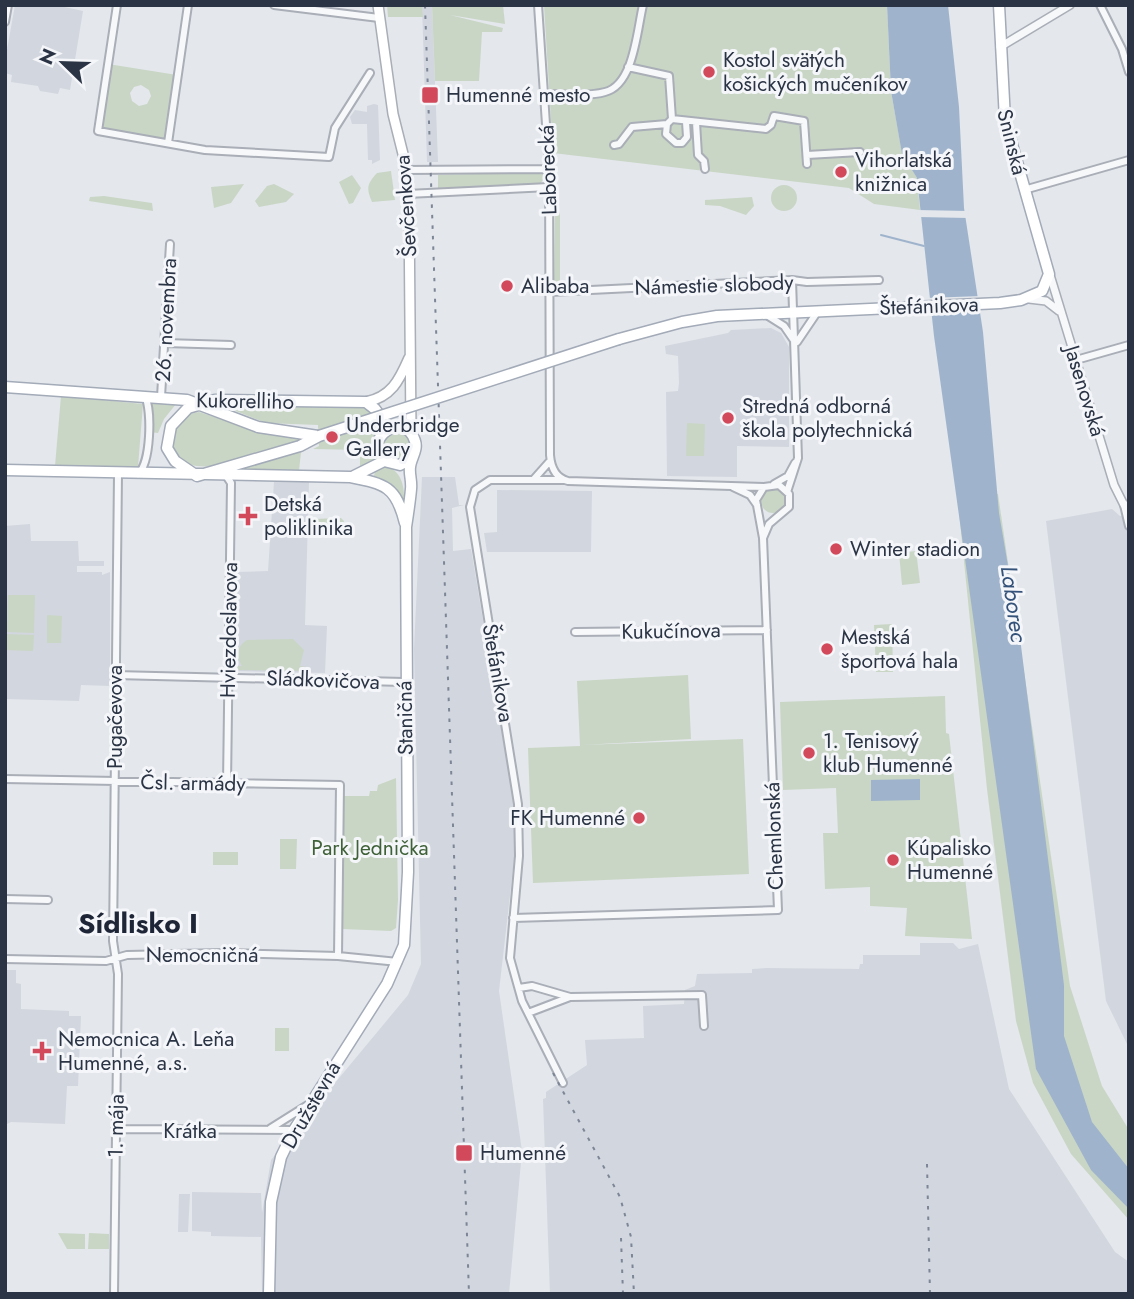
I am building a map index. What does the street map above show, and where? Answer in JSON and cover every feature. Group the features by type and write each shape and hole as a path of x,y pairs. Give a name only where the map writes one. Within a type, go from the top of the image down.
{"main road":[{"name":"Ševčenkova","path":"378,5 407,194 413,409 411,433"},
{"name":"Sninská","path":"999,5 1004,120 1049,274"},
{"path":"1021,300 1042,291 1049,274"},
{"name":"Štefánikova","path":"197,476 300,446 319,436 619,340 691,320 794,311 1021,300"},
{"path":"366,402 379,400 389,393 399,382 411,354"},
{"name":"Kukorelliho","path":"5,387 161,397 198,404 215,400 366,402"},
{"path":"366,402 393,427 411,433 416,447 412,458 397,466"},
{"path":"197,476 175,461 167,440 176,419 198,404 251,425 319,436"},
{"path":"410,502 397,466 384,461 379,454 377,443 380,435 413,409"},
{"name":"Staničná","path":"406,934 404,682 406,527 412,458"},
{"path":"350,477 365,473 384,461"},
{"path":"5,470 227,477 350,477 378,482 390,489 400,505 406,527"},
{"name":"Družstevná","path":"269,1294 272,1192 281,1157 293,1130 399,962 406,934"}],"street":[{"path":"5,22 8,5"},
{"path":"117,5 98,131 205,150 329,157 335,128 370,74"},
{"path":"167,143 188,5"},
{"path":"274,5 379,18"},
{"name":"Laborecká","path":"538,5 550,187 550,292"},
{"path":"544,94 603,93 622,81 643,5"},
{"path":"1000,47 1070,5"},
{"path":"1100,5 1122,49 1129,72"},
{"path":"628,67 658,71 670,76 666,134 670,140 682,143 689,133 686,121"},
{"path":"614,145 620,144 632,127 686,121 766,129 771,125 774,116 804,121 807,164"},
{"path":"696,122 698,155 704,161 705,169"},
{"path":"807,155 860,152"},
{"path":"1024,190 1129,160"},
{"path":"405,170 549,169"},
{"path":"407,194 550,187"},
{"name":"26. novembra","path":"161,397 170,244"},
{"name":"Jasenovská","path":"1049,274 1114,485 1126,505 1129,526"},
{"path":"764,538 769,524 789,507 787,492 798,458 792,280"},
{"name":"Námestie slobody","path":"550,292 792,280 879,280"},
{"path":"550,292 550,460 555,473 565,480"},
{"path":"1021,300 1046,301 1061,314"},
{"path":"796,343 818,311"},
{"path":"763,313 784,326 796,343"},
{"path":"165,343 231,345"},
{"path":"1076,360 1129,345"},
{"path":"136,475 146,461 149,407 145,396"},
{"path":"758,507 757,495 764,487 788,475 798,458"},
{"path":"533,480 542,474 550,460"},
{"name":"Pugačevova","path":"115,959 113,941 118,474"},
{"name":"Hviezdoslavova","path":"227,477 231,483 227,784"},
{"name":"Štefánikova","path":"513,918 519,856 518,804 470,508 475,490 485,482 533,480 764,487"},
{"path":"774,484 787,492"},
{"path":"728,485 750,495 766,516 777,517"},
{"name":"Chemlonská","path":"513,918 778,910 764,538 758,507"},
{"name":"Kukučínova","path":"575,632 767,630"},
{"name":"Sládkovičova","path":"116,675 404,682"},
{"name":"Čsl. armády","path":"5,779 340,785 338,956"},
{"path":"5,899 48,900"},
{"path":"513,918 510,958 519,988 528,1013 563,1083"},
{"name":"Nemocničná","path":"5,959 115,959 127,955 196,954 338,956 399,962"},
{"name":"1. mája","path":"114,1294 118,974 115,959"},
{"path":"519,988 532,986 570,997 702,995 704,1026"},
{"path":"528,1013 570,997"},
{"path":"264,1131 310,1103"},
{"name":"Krátka","path":"115,1129 293,1130"}],"shaded area":[{"path":"15,5 55,5 83,11 70,90 60,88 58,94 40,91 38,86 11,82 12,75 5,73"},
{"path":"422,5 432,5 438,162 427,162"},
{"path":"378,105 380,160 372,164 372,160 368,160 367,124 352,124 350,117 355,110 367,112 367,106"},
{"name":"Stredná odborná škola polytechnická","path":"771,328 781,333 789,347 789,447 737,446 737,477 667,476 666,392 678,391 679,383 678,356 666,354 665,346 728,333 731,330"},
{"path":"422,477 455,477 459,505 464,505 452,508 453,551 471,549 515,810 516,843 499,991 522,1151 509,1294 262,1294 261,1237 211,1236 211,1232 192,1231 192,1192 261,1193 262,1213 271,1160 408,995 421,964 414,649"},
{"path":"274,482 309,482 305,625 327,626 325,673 233,671 236,572 268,571"},
{"path":"497,490 592,491 591,552 487,552 484,533 497,532"},
{"path":"1112,509 1120,516 1129,515 1129,1048 1106,1001 1046,521"},
{"path":"30,524 31,541 78,541 79,561 104,561 104,566 77,566 77,572 102,572 102,575 110,572 110,686 81,685 79,701 5,699 5,526"},
{"path":"920,943 953,943 959,949 978,944 1009,1089 1115,1252 1129,1262 1129,1294 550,1294 543,1099 546,1098 546,1092 587,1065 585,1040 644,1038 643,1006 684,1004 685,990 695,986 697,974 752,973 752,969 767,968 859,969 860,964 863,964 863,955 920,955"},
{"name":"Nemocnica A. Leňa Humenné, a.s.","path":"5,970 16,970 16,983 21,984 21,1009 69,1011 69,1016 81,1016 78,1086 67,1086 65,1124 11,1122 5,1125"},
{"path":"179,1194 190,1194 188,1232 178,1232"}],"green space":[{"path":"387,5 422,5 423,17 388,17"},
{"path":"432,5 503,5 505,24 450,15 503,28 502,32 482,32 479,81 435,81"},
{"path":"544,5 887,5 891,91 902,153 917,178 920,210 874,204 849,188 553,153"},
{"path":"108,64 177,75 168,143 98,131","holes":["141,85 149,90 151,96 147,104 139,106 132,101 130,93 134,87"]},
{"path":"391,171 395,200 372,202 368,190 371,180 377,173"},
{"path":"541,172 545,177 540,184 438,188 438,175"},
{"path":"352,175 361,188 353,203 349,204 339,182"},
{"path":"244,184 231,203 214,208 211,187"},
{"path":"274,184 294,194 286,202 259,207 255,201 267,186"},
{"path":"784,185 793,189 797,198 793,207 784,211 775,207 771,198 775,189"},
{"path":"104,196 152,203 153,211 89,201 90,197"},
{"path":"752,197 754,206 746,215 720,206 705,205 705,200"},
{"path":"555,209 560,213 560,288 554,283"},
{"path":"61,396 143,404 138,467 55,466"},
{"path":"150,400 176,404 164,419 158,433 150,432"},
{"path":"218,404 365,406 384,427 379,459 360,470 360,450 313,449 319,446 318,425 266,423"},
{"path":"199,412 264,433 308,439 238,462 197,466 178,456 173,438 181,421"},
{"path":"687,423 705,424 704,456 686,456"},
{"path":"397,431 407,436 412,446 407,456 397,461 387,456 382,446 387,436"},
{"path":"301,452 299,471 235,471"},
{"path":"383,466 394,470 400,478 404,500 390,483 374,476 375,471"},
{"path":"773,489 782,492 785,501 782,510 773,513 764,510 761,501 764,492"},
{"path":"998,494 1070,986 1102,1086 1129,1130 1129,1220 1071,1154 1033,1083 1016,1021 987,789 958,502"},
{"path":"341,518 344,521 341,536 314,537 311,534 311,521 314,519"},
{"path":"916,551 920,583 902,585 899,553"},
{"path":"8,595 35,595 34,633 7,632"},
{"path":"47,615 62,616 61,643 47,643"},
{"path":"892,624 893,672 876,672 874,625"},
{"path":"5,634 34,635 33,651 5,650"},
{"path":"293,639 304,650 300,666 306,667 306,671 236,670 237,666 242,666 238,659 239,648 247,640"},
{"name":"FK Humenné","path":"688,675 691,739 582,745 743,739 749,874 533,883 528,748 580,746 577,681"},
{"name":"Kúpalisko Humenné","path":"945,696 946,733 949,734 972,939 905,936 907,908 870,906 870,887 825,889 823,833 838,833 836,788 783,790 780,702"},
{"name":"Park Jednička","path":"396,778 396,928 391,931 342,929 343,796 369,796 370,791 377,791 378,785"},
{"path":"280,839 297,839 296,869 280,869"},
{"path":"213,852 238,852 238,865 213,865"},
{"path":"275,1028 289,1028 289,1051 275,1051"},
{"path":"58,1233 85,1234 85,1249 67,1249"},
{"path":"89,1233 109,1234 109,1249 88,1249"}],"water":[{"name":"Laborec","path":"887,5 948,5 959,107 964,208 983,332 999,513 1019,630 1064,985 1064,1036 1092,1122 1129,1169 1129,1209 1091,1170 1036,1069 934,336 917,178 902,154 891,91"},
{"path":"920,779 920,800 871,801 871,780"}],"pier":[{"path":"917,210 968,211 969,218 918,217"},
{"path":"982,296 984,311 928,314 926,298"}],"waterway":[{"path":"881,235 924,246"}],"railway":[{"path":"425,5 469,1294"},
{"path":"553,1073 620,1197 631,1237 634,1294"},
{"path":"927,1164 930,1294"},
{"path":"621,1238 623,1294"}],"place":[{"name":"Kostol svätých košických mučeníkov","path":"709,72"},
{"name":"Humenné mesto","path":"430,95"},
{"name":"Vihorlatská knižnica","path":"841,172"},
{"name":"Alibaba","path":"507,286"},
{"name":"Stredná odborná škola polytechnická","path":"728,418"},
{"name":"Underbridge Gallery","path":"332,437"},
{"name":"Detská poliklinika","path":"248,516"},
{"name":"Winter stadion","path":"836,549"},
{"name":"Mestská športová hala","path":"827,649"},
{"name":"1. Tenisový klub Humenné","path":"809,753"},
{"name":"FK Humenné","path":"639,818"},
{"name":"Kúpalisko Humenné","path":"893,860"},
{"name":"Nemocnica A. Leňa Humenné, a.s.","path":"42,1051"},
{"name":"Humenné","path":"464,1153"}],"district":[{"name":"Sídlisko I","path":"138,923"}]}
